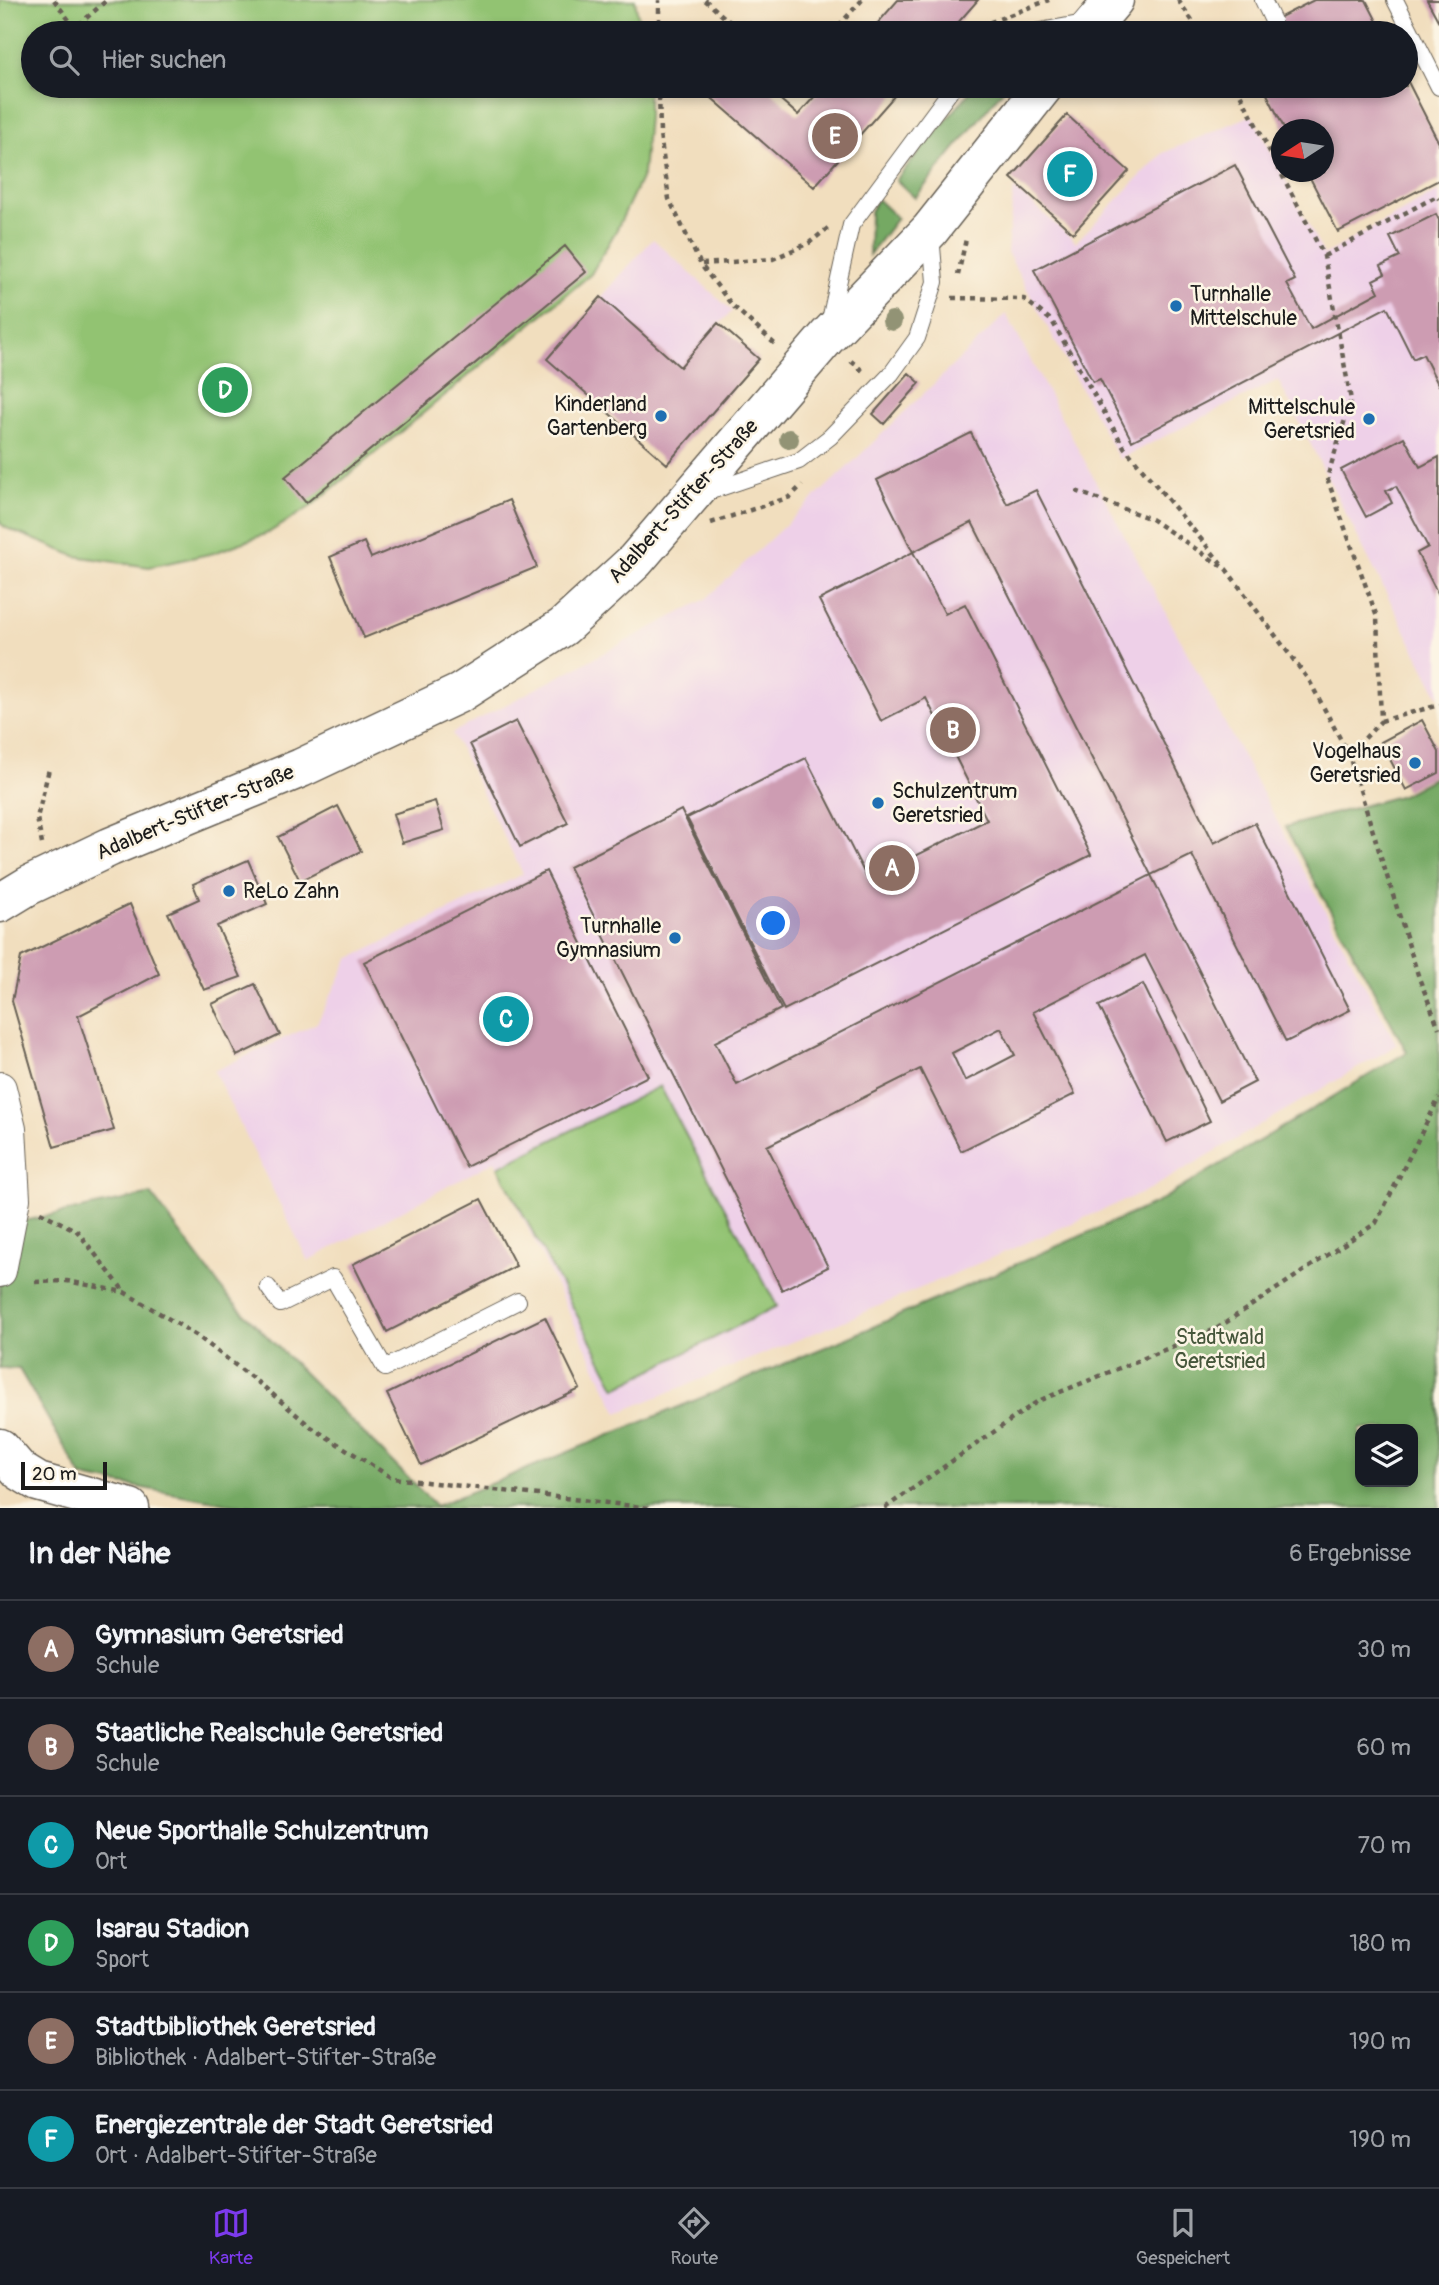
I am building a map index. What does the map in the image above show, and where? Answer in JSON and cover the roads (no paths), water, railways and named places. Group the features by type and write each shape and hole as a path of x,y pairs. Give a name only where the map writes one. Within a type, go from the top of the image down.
{"street":[{"name":"Adalbert-Stifter-Straße","path":"0,903 110,846 301,768 460,693 563,627 635,561 827,337 930,230 1034,98"},
{"path":"0,1088 10,1129 14,1199 0,1271"},
{"path":"0,1448 20,1471 38,1482 83,1497 130,1508"}],"lane":[{"path":"1263,0 1273,20"},
{"path":"1395,0 1406,21"},
{"path":"1418,45 1439,87"},
{"path":"827,337 851,225 945,98"},
{"path":"687,500 799,461 830,437 891,374 917,338 935,282 930,230"},
{"path":"268,1287 280,1304 333,1278 385,1368 517,1301"}],"place":[{"name":"Stadtbibliothek Geretsried","path":"835,136"},
{"name":"Energiezentrale der Stadt Geretsried","path":"1070,174"},
{"name":"Turnhalle Mittelschule","path":"1176,306"},
{"name":"Isarau Stadion","path":"225,390"},
{"name":"Kinderland Gartenberg","path":"661,416"},
{"name":"Mittelschule Geretsried","path":"1369,419"},
{"name":"Staatliche Realschule Geretsried","path":"953,730"},
{"name":"Vogelhaus Geretsried","path":"1415,763"},
{"name":"Schulzentrum Geretsried","path":"878,803"},
{"name":"Gymnasium Geretsried","path":"892,868"},
{"name":"ReLo Zahn","path":"229,891"},
{"name":"Turnhalle Gymnasium","path":"675,938"},
{"name":"Neue Sporthalle Schulzentrum","path":"506,1019"}],"park label":[{"name":"Stadtwald Geretsried","path":"1220,1349"}]}
